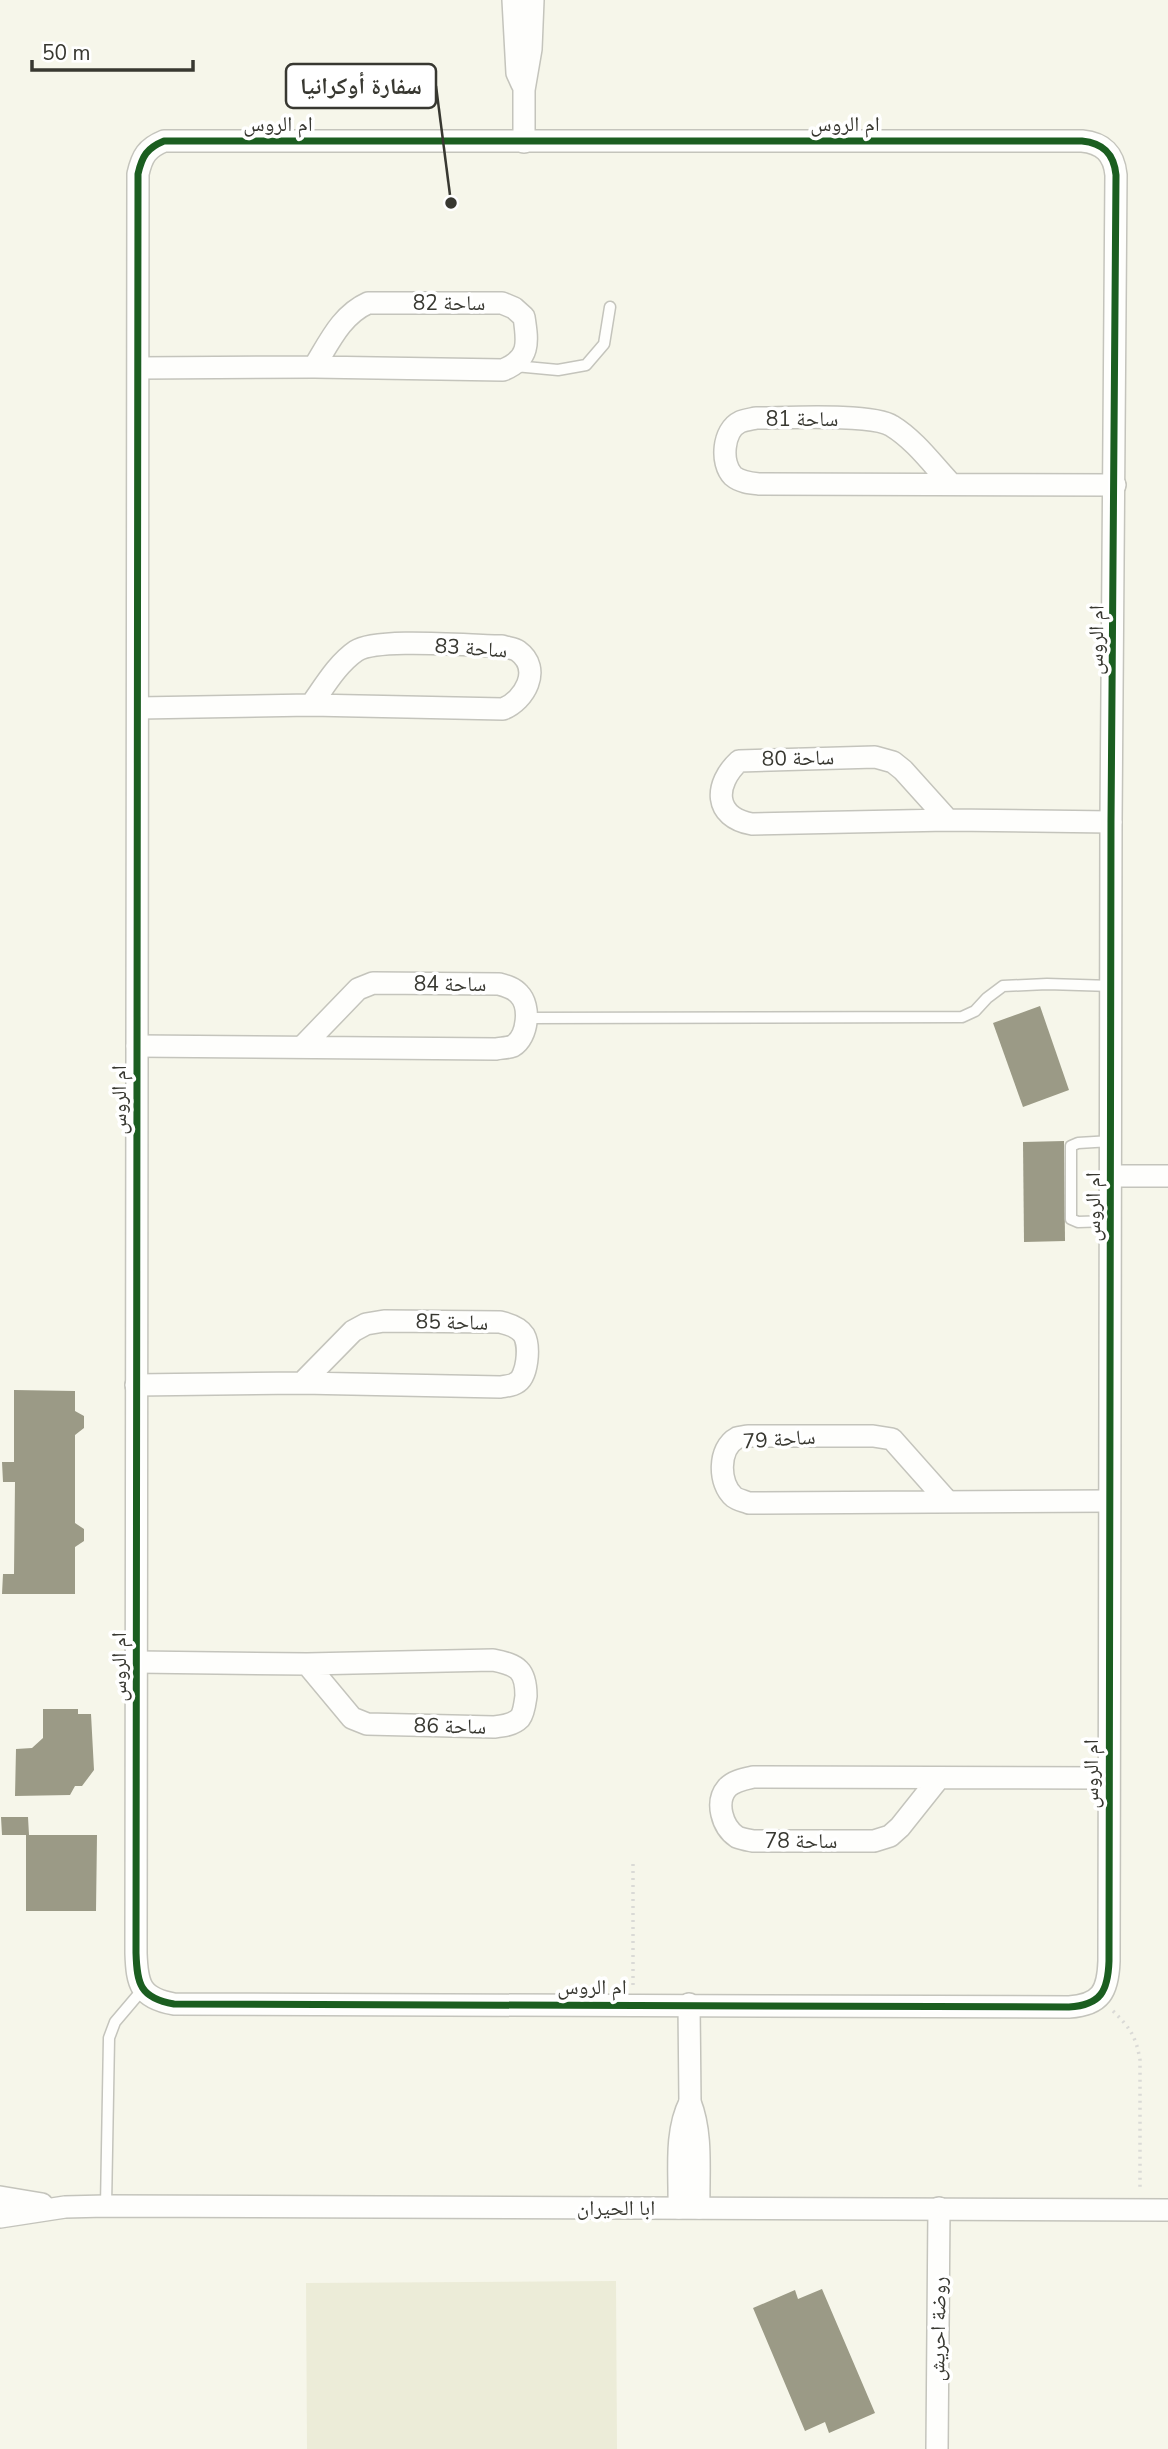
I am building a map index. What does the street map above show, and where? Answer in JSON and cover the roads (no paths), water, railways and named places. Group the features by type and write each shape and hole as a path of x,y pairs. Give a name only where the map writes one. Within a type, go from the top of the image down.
{"street":[{"path":"513,0 517,73 524,90"},
{"path":"524,142 524,90 531,49 533,0"},
{"name":"ام الروس","path":"164,141 524,142 1082,141 1094,142 1112,157 1116,175 1111,822 1108,1979 1099,1997 1082,2006 174,2004 158,2001 139,1983 136,1953 138,174 141,161 152,146 164,141"},
{"name":"ساحة 82","path":"314,367 346,316 368,303 502,303 514,308 524,317 527,331 527,346 522,358 514,366"},
{"path":"139,368 503,370 514,366"},
{"name":"ساحة 81","path":"951,484 904,434 890,424 871,418 748,420 740,422 729,431 725,448 727,465 733,475 745,482 951,484 1115,485"},
{"name":"ساحة 83","path":"139,708 311,705 503,709 521,699 528,688 529,675 526,660 517,650 502,646 381,644 359,649 342,663 311,705"},
{"name":"ساحة 80","path":"947,820 903,770 893,762 875,757 739,761 722,782 722,804 726,810 739,822 752,824 947,820 1111,822"},
{"name":"ساحة 84","path":"303,1046 358,989 373,983 499,984 512,988 522,996 525,1018"},
{"path":"137,1046 496,1049 511,1047 521,1039 525,1018"},
{"name":"ام الروس","path":"1111,1176 1168,1176"},
{"name":"ساحة 85","path":"136,1385 302,1383 500,1387 520,1381 526,1363 527,1348 524,1335 514,1326 500,1322 375,1322 353,1331 302,1383"},
{"name":"ساحة 79","path":"947,1502 892,1440 873,1436 748,1436 737,1438 727,1447 723,1460 723,1479 728,1490 736,1499 749,1503 947,1502 1109,1501"},
{"name":"ساحة 86","path":"137,1662 307,1664 493,1660 509,1663 522,1672 526,1683 526,1701 521,1717 509,1725 494,1727 368,1724 352,1718 307,1664"},
{"name":"ساحة 78","path":"939,1778 900,1828 890,1836 874,1841 753,1841 738,1838 726,1826 722,1814 722,1799 727,1788 737,1781 753,1777 1108,1778"},
{"path":"689,2004 690,2102 698,2133 689,2208"},
{"name":"ابا الحيران","path":"0,2197 65,2207"},
{"name":"ابا الحيران","path":"0,2217 65,2207 106,2206 1168,2210"},
{"name":"روضة احريش","path":"937,2449 939,2208"}],"lane":[{"path":"514,366 558,370 586,365 604,344 610,307"},
{"path":"525,1018 962,1017 975,1011 986,998 1003,986 1112,986"},
{"path":"1110,1221 1078,1222 1071,1219 1071,1146 1078,1143 1111,1142"},
{"path":"106,2206 109,2038 115,2021 143,1989"}],"place":[{"name":"سفارة أوكرانيا","path":"451,203"}]}
